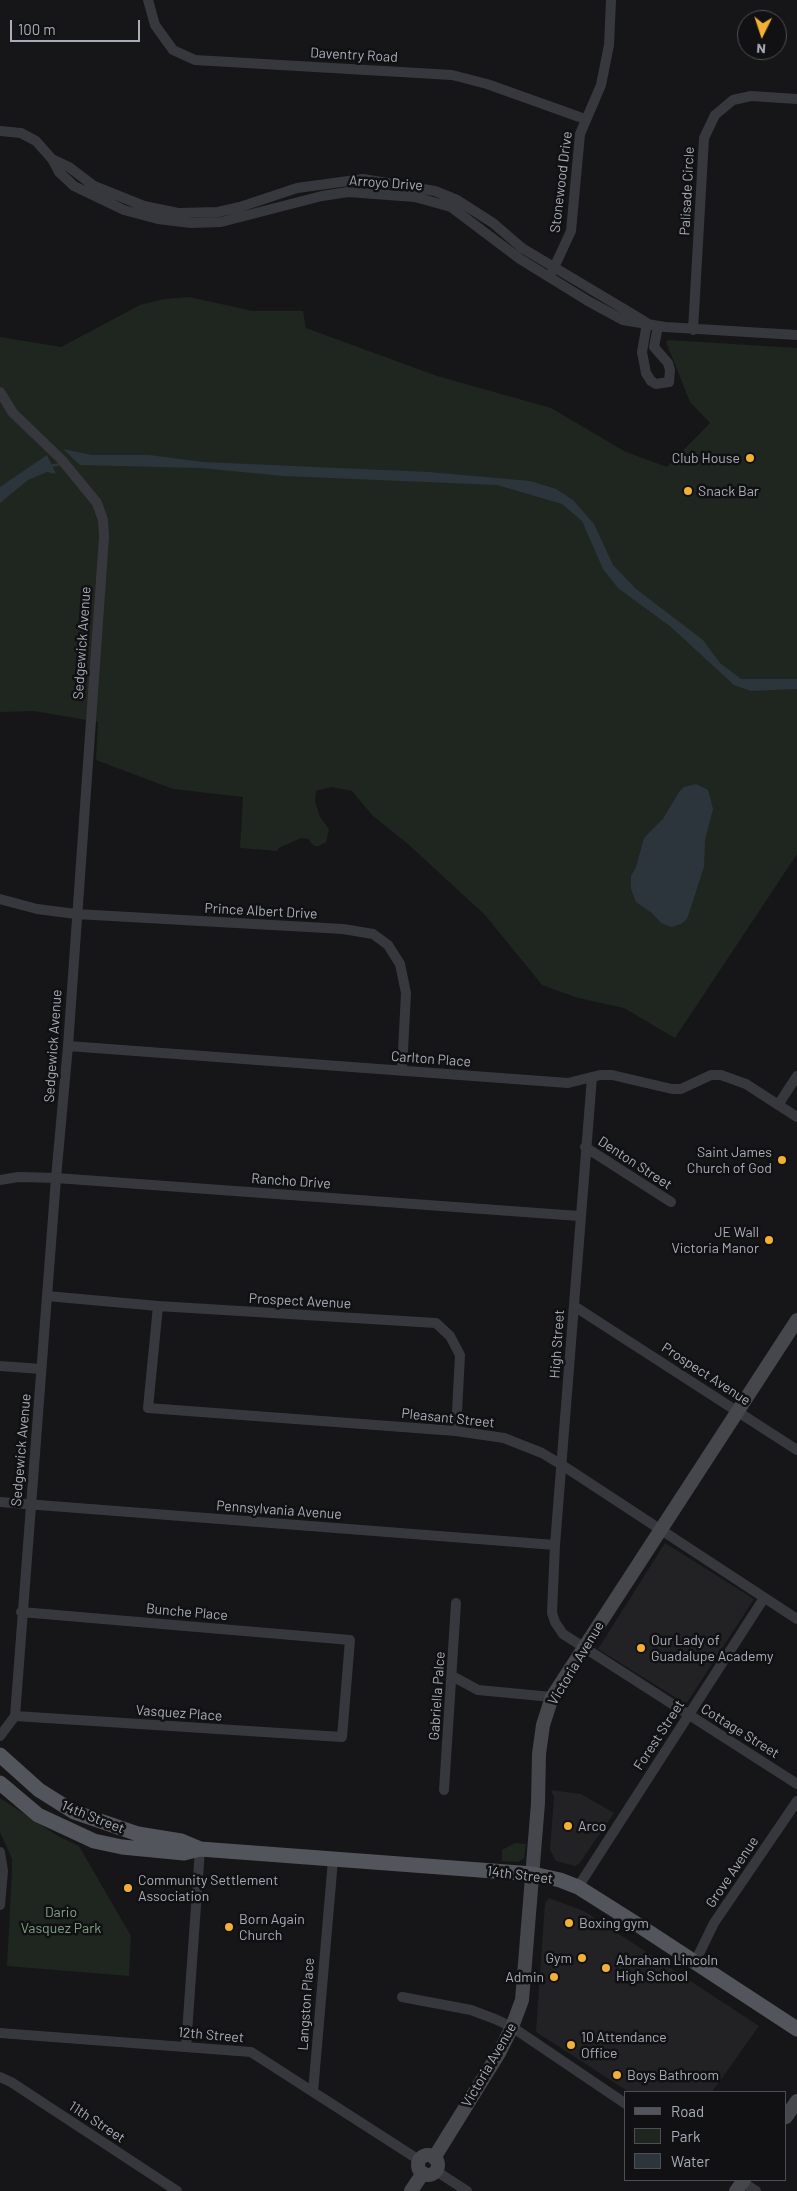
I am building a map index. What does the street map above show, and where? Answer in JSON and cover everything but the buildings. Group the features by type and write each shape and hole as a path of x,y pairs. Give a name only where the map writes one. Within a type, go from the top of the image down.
{"main road":[{"name":"14th Street","path":"0,1755 39,1790 74,1812 138,1834 181,1841 200,1850"},
{"name":"14th Street","path":"0,1783 38,1815 94,1841 149,1851 184,1853 200,1850 533,1874 560,1880 578,1887 797,2029"}],"street":[{"name":"Daventry Road","path":"148,0 155,26 173,50 195,60 452,75 487,84 585,119"},
{"name":"Stonewood Drive","path":"549,278 572,231 580,134 601,85 609,45 611,0"},
{"name":"Palisade Circle","path":"693,330 704,138 715,115 733,100 751,96 797,99"},
{"name":"Arroyo Drive","path":"0,131 13,131 28,136 52,159 59,172 74,186 98,200 124,210 158,219 191,224 221,222 322,196 348,192 383,193 428,199 456,210 520,259 549,278 623,320 693,330 797,335"},
{"name":"Arroyo Drive","path":"52,159 69,167 94,186 144,206 178,213 218,212 240,207 297,188 363,179 416,186 443,193 492,223 522,248 653,325"},
{"path":"653,325 654,347 668,362 670,370 669,382 656,384 650,381 646,373 642,352 653,325"},
{"name":"Sedgewick Avenue","path":"0,392 13,413 64,462 97,503 103,520 104,537 68,1046 21,1612 15,1716"},
{"name":"Prince Albert Drive","path":"0,899 37,909 76,914 343,929 373,934 388,945 400,964 406,993 402,1070"},
{"name":"Carlton Place","path":"68,1046 568,1083 592,1077 612,1075 672,1089 681,1089 702,1078 722,1075 746,1084 797,1117"},
{"path":"778,1105 797,1076"},
{"name":"High Street","path":"552,1613 555,1545 574,1306 579,1216 592,1077"},
{"name":"Denton Street","path":"585,1147 671,1202"},
{"name":"Rancho Drive","path":"0,1180 18,1177 56,1178 579,1216"},
{"name":"Prospect Avenue","path":"47,1296 158,1306 436,1323 450,1336 460,1355 456,1431"},
{"name":"Pleasant Street","path":"158,1306 148,1408 456,1431 504,1438 542,1453 562,1465 797,1619"},
{"name":"Prospect Avenue","path":"574,1306 797,1450"},
{"name":"Victoria Avenue","path":"411,2191 486,2075 512,2028 524,1990 538,1803 539,1754 543,1726 552,1697 797,1320"},
{"path":"0,1366 42,1369"},
{"name":"Pennsylvania Avenue","path":"0,1502 555,1545"},
{"name":"Forest Street","path":"578,1887 764,1598"},
{"name":"Gabriella Palce","path":"444,1790 456,1603"},
{"name":"Bunche Place","path":"21,1612 350,1640 342,1737"},
{"name":"Cottage Street","path":"552,1613 555,1622 563,1634 797,1784"},
{"path":"452,1676 478,1690 552,1697"},
{"path":"0,1736 15,1716"},
{"name":"Vasquez Place","path":"15,1716 342,1737"},
{"name":"Grove Avenue","path":"695,1962 714,1923 797,1801"},
{"path":"186,2047 200,1850"},
{"path":"0,1852 3,1865 0,1905"},
{"name":"Langston Place","path":"313,2092 333,1860"},
{"path":"402,1997 471,2010 512,2028 624,2103"},
{"name":"12th Street","path":"0,2033 251,2052 468,2191"},
{"name":"11th Street","path":"0,2077 11,2082 177,2191"},
{"path":"787,2115 797,2100"},
{"path":"740,2183 756,2191"}],"shaded area":[{"path":"665,1543 754,1599 686,1704 598,1649"},
{"path":"551,1790 581,1794 614,1813 579,1864 575,1866 556,1861 550,1850 554,1797"},
{"name":"Abraham Lincoln High School","path":"549,1898 584,1911 759,2026 713,2091 627,2091 536,2032 545,1903"}],"green space":[{"path":"189,297 253,311 303,311 306,328 437,376 551,408 626,452 667,467 710,423 690,402 666,342 668,340 797,348 797,854 675,1038 624,1008 578,998 542,985 485,915 408,844 373,816 352,791 331,787 316,791 315,801 320,817 329,829 326,842 319,846 314,846 308,839 301,838 279,848 277,851 240,848 243,797 173,789 96,760 98,722 34,711 0,712 0,337 61,347 140,305 164,299"},
{"name":"Dario Vasquez Park","path":"0,1798 58,1836 79,1846 131,1936 129,1976 7,1966 12,1859 0,1832"},
{"path":"515,1843 526,1844 524,1858 518,1862 502,1861 502,1850"}],"water":[{"path":"63,449 92,455 149,455 203,462 429,472 530,481 556,489 573,500 594,524 613,565 636,589 703,640 720,663 741,679 797,679 797,689 751,691 734,685 671,627 618,588 603,569 582,521 562,504 497,485 283,476 201,468 80,465"},
{"path":"47,455 56,474 47,472 28,480 0,503 0,487"},
{"path":"696,784 708,790 713,809 705,840 704,867 687,919 681,924 671,927 661,923 652,913 636,902 631,889 631,876 636,867 644,838 663,819 679,792 684,787"}],"waterway":[{"path":"49,466 61,464"}],"place":[{"name":"Club House","path":"750,458"},
{"name":"Snack Bar","path":"688,491"},
{"name":"Saint James Church of God","path":"782,1160"},
{"name":"JE Wall Victoria Manor","path":"769,1240"},
{"name":"Our Lady of Guadalupe Academy","path":"641,1648"},
{"name":"Arco","path":"568,1826"},
{"name":"Community Settlement Association","path":"128,1888"},
{"name":"Boxing gym","path":"569,1923"},
{"name":"Born Again Church","path":"229,1927"},
{"name":"Gym","path":"582,1958"},
{"name":"Abraham Lincoln High School","path":"606,1968"},
{"name":"Admin","path":"554,1977"},
{"name":"10 Attendance Office","path":"571,2045"},
{"name":"Boys Bathroom","path":"617,2075"}]}
